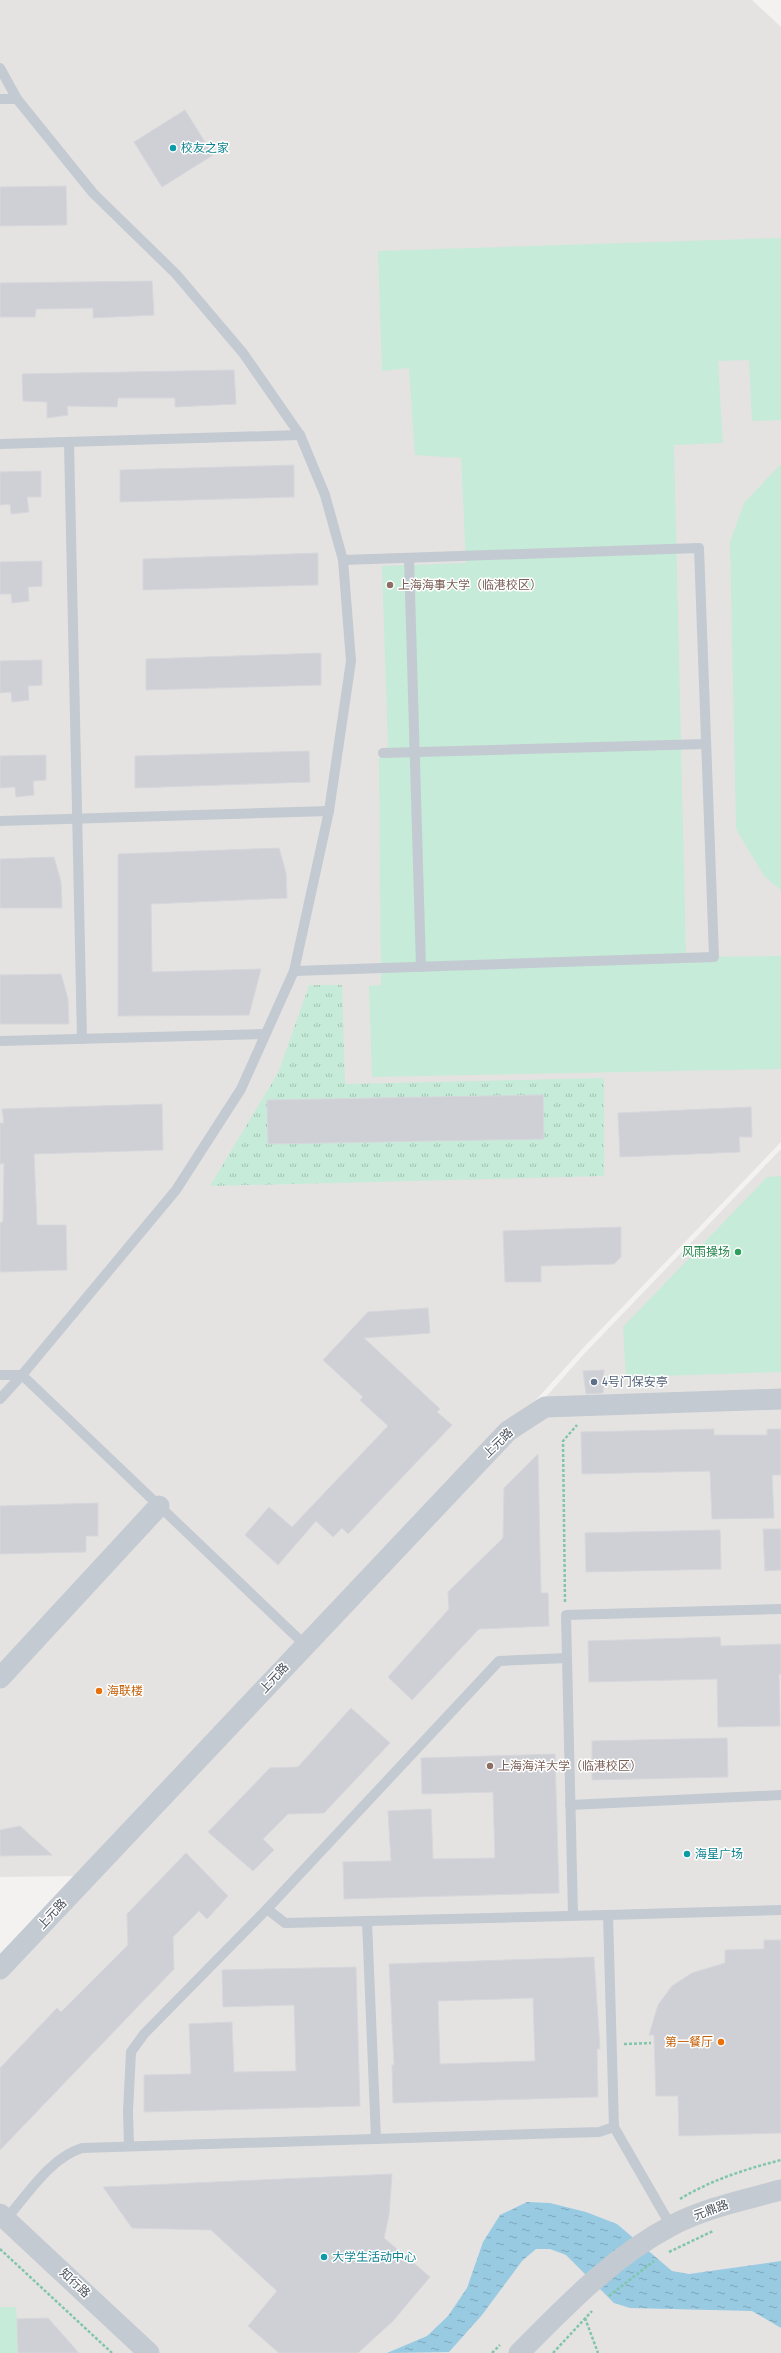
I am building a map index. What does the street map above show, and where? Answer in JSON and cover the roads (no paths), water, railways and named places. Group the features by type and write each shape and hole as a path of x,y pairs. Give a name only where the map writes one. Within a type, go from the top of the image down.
{"street":[{"name":"上元路","path":"0,1969 508,1431 545,1407 781,1399"},
{"path":"0,1678 159,1506"},
{"name":"元鼎路","path":"519,2353 587,2284 651,2251 671,2226 721,2205 781,2190"},
{"name":"知行路","path":"3,2216 149,2353"}],"lane":[{"path":"0,68 17,99 93,193 176,274 234,342 300,435 325,495 343,560 351,661 329,811 294,971 241,1089 176,1190 22,1375 0,1399"},
{"path":"0,99 17,99"},
{"path":"0,444 300,435"},
{"path":"69,442 82,1039"},
{"path":"294,971 714,957 699,548 343,560"},
{"path":"409,558 416,752 421,967"},
{"path":"383,753 706,744"},
{"path":"0,821 77,817 329,811"},
{"path":"0,1041 265,1034"},
{"path":"0,1375 22,1375 305,1645"},
{"path":"573,1915 566,1615 781,1609"},
{"path":"129,2146 128,2111 131,2052 144,2034 267,1909 499,1660 567,1658"},
{"path":"570,1805 781,1795"},
{"path":"267,1909 285,1923 781,1910"},
{"path":"608,1915 614,2127 671,2226"},
{"path":"368,1921 376,2139"},
{"path":"3,2216 58,2160 70,2152 82,2148 599,2132 614,2127"}],"water":[{"path":"527,2202 550,2203 586,2212 617,2224 672,2271 689,2274 781,2261 781,2328 752,2311 630,2308 614,2303 566,2255 550,2249 536,2249 522,2261 482,2315 449,2352 387,2353 427,2336 448,2316 467,2288 483,2242 500,2215"}],"place":[{"name":"校友之家","path":"173,148"},
{"name":"上海海事大学（临港校区）","path":"390,585"},
{"name":"风雨操场","path":"738,1252"},
{"name":"4号门保安亭","path":"594,1382"},
{"name":"海联楼","path":"99,1691"},
{"name":"上海海洋大学（临港校区）","path":"490,1766"},
{"name":"海星广场","path":"687,1854"},
{"name":"第一餐厅","path":"721,2042"},
{"name":"大学生活动中心","path":"324,2257"}]}
